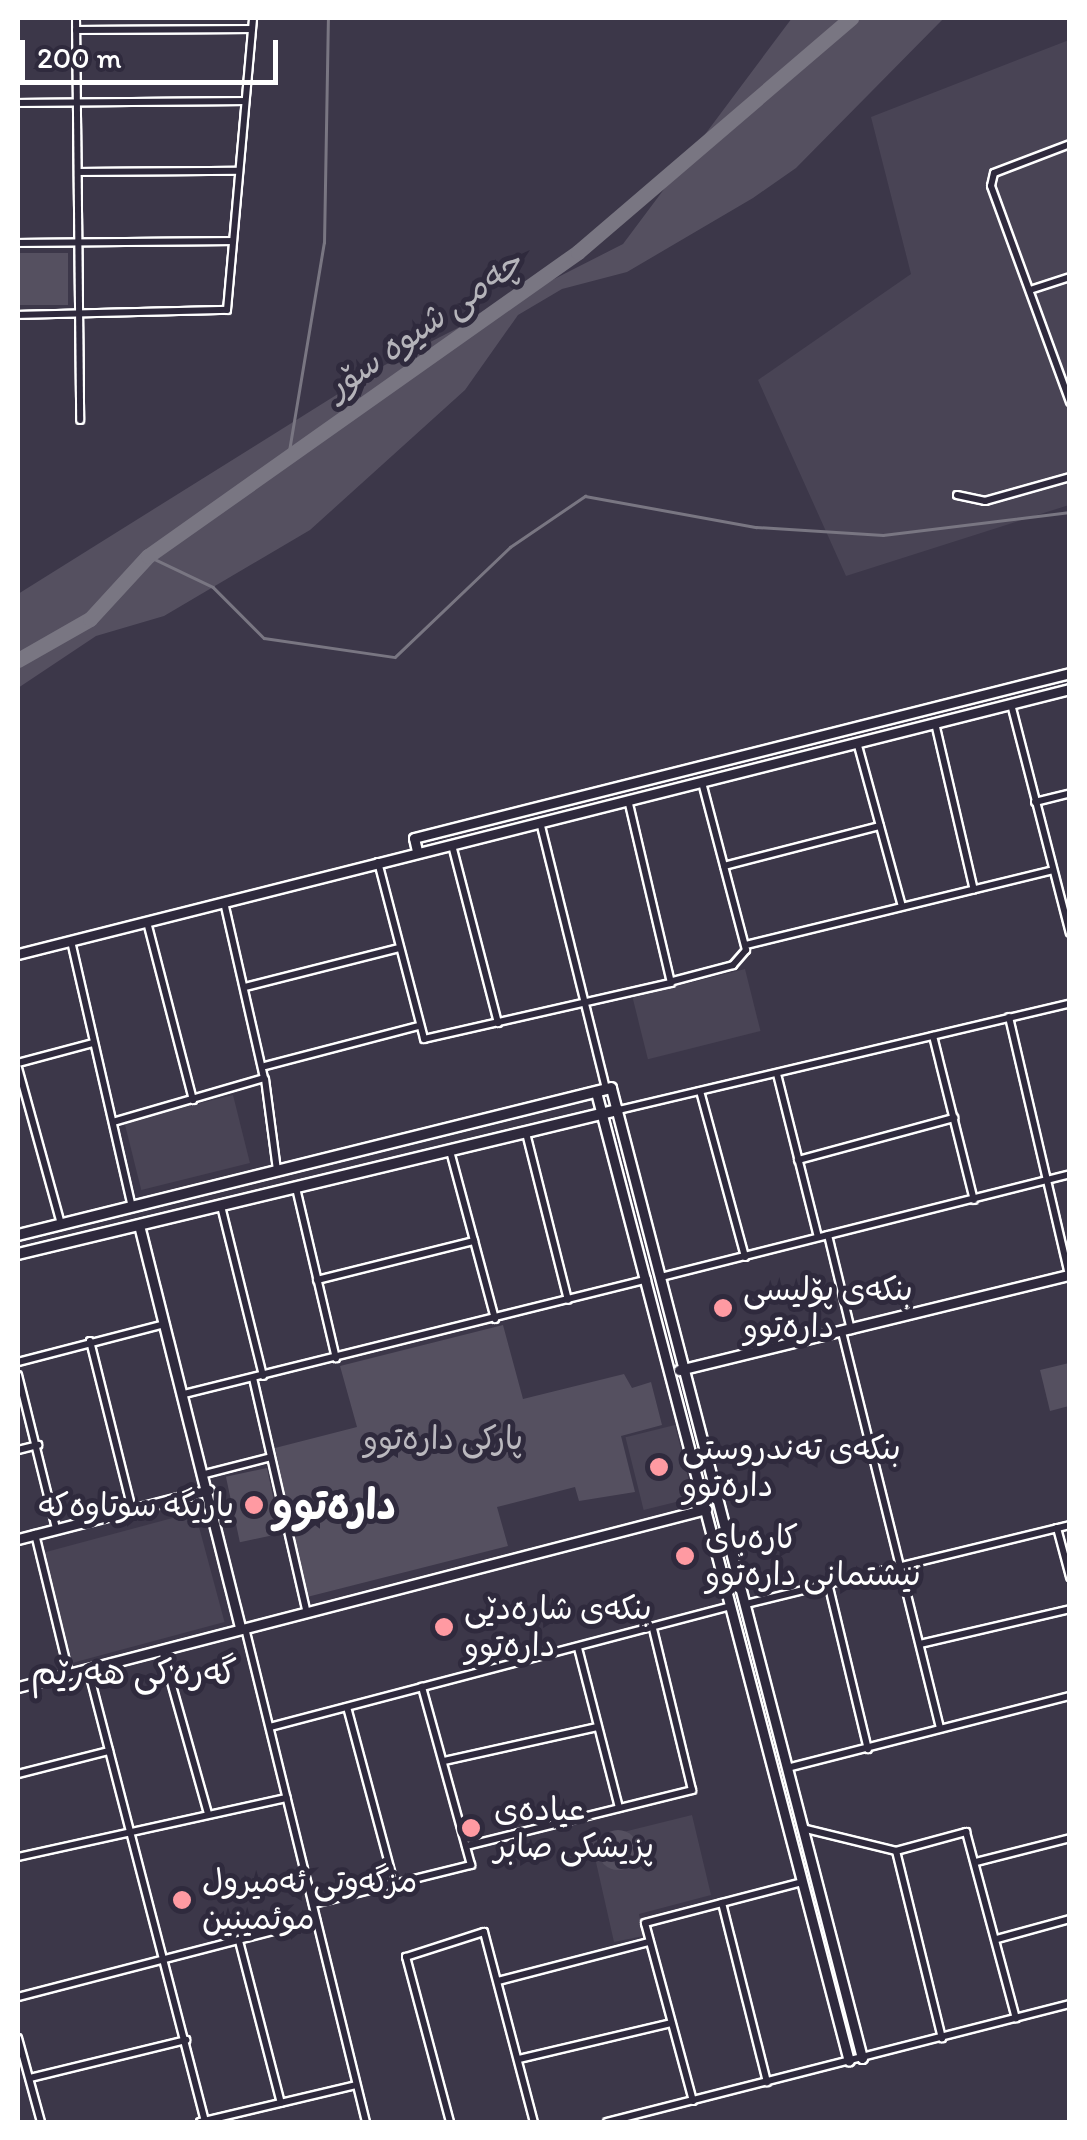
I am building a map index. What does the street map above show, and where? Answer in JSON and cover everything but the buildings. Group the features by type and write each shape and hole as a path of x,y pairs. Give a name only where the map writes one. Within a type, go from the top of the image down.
{"main road":[{"path":"18,1235 605,1089"},
{"path":"18,1254 618,1110"},
{"path":"291,1167 296,1187"}],"street":[{"path":"76,18 80,420"},
{"path":"18,315 227,310 253,18"},
{"path":"76,30 252,29"},
{"path":"18,102 245,101"},
{"path":"1070,144 994,173 1070,402"},
{"path":"79,172 239,171"},
{"path":"18,243 233,241"},
{"path":"1030,290 1070,277"},
{"path":"957,495 985,500 1070,477"},
{"path":"417,851 414,838 1070,673"},
{"path":"18,954 1070,689"},
{"path":"1010,704 1070,934"},
{"path":"898,716 901,731"},
{"path":"935,723 974,890"},
{"path":"857,742 902,906"},
{"path":"378,862 419,1026 430,1040 674,981 737,963 746,945 702,781"},
{"path":"1035,802 1070,793"},
{"path":"627,799 674,981"},
{"path":"539,821 588,1002 605,1089 602,1114 850,2061"},
{"path":"724,866 880,826"},
{"path":"451,843 498,1023"},
{"path":"746,945 1054,870"},
{"path":"224,901 265,1066 277,1171"},
{"path":"147,921 193,1100"},
{"path":"71,941 132,1208"},
{"path":"245,988 399,948"},
{"path":"618,1110 1070,1003"},
{"path":"670,1372 1069,1275 1009,1017"},
{"path":"265,1066 419,1026"},
{"path":"933,1036 974,1200"},
{"path":"61,1224 18,1066 93,1043"},
{"path":"776,1074 818,1238"},
{"path":"113,1122 264,1078"},
{"path":"605,1089 618,1110 862,2058"},
{"path":"700,1091 745,1257"},
{"path":"798,1160 954,1118"},
{"path":"526,1132 568,1300"},
{"path":"450,1151 495,1319"},
{"path":"661,1277 1070,1174"},
{"path":"296,1187 336,1358"},
{"path":"221,1205 263,1376"},
{"path":"140,1225 270,1728 366,2122"},
{"path":"828,1235 940,1728"},
{"path":"316,1280 474,1241"},
{"path":"184,1394 647,1279"},
{"path":"657,1316 669,1313"},
{"path":"18,1362 166,1324"},
{"path":"90,1342 132,1509"},
{"path":"18,1375 56,1529"},
{"path":"254,1378 307,1613"},
{"path":"18,1450 38,1445"},
{"path":"205,1474 272,1457"},
{"path":"18,1539 209,1490"},
{"path":"18,1687 720,1505"},
{"path":"746,1604 1070,1525"},
{"path":"1057,1528 1070,1577"},
{"path":"34,1534 69,1674"},
{"path":"828,1583 868,1749"},
{"path":"270,1728 731,1606"},
{"path":"920,1644 1070,1609"},
{"path":"466,1846 692,1790 653,1629"},
{"path":"578,1648 618,1808"},
{"path":"162,1650 208,1814"},
{"path":"88,1668 186,2040 203,2122 356,2085"},
{"path":"312,1904 462,1870 471,1864 422,1688"},
{"path":"787,1768 1070,1696"},
{"path":"347,1707 395,1886"},
{"path":"444,1761 597,1728"},
{"path":"18,1774 109,1751"},
{"path":"18,1857 128,1828 287,1798"},
{"path":"802,1828 896,1851 966,1832 1016,2018"},
{"path":"976,1862 1070,1838"},
{"path":"896,1851 942,2038"},
{"path":"694,2101 644,1922 803,1882"},
{"path":"722,1903 766,2082"},
{"path":"997,1938 1070,1919"},
{"path":"18,1997 164,1956 316,1920"},
{"path":"450,2122 406,1957 484,1932 534,2122"},
{"path":"240,1941 281,2103"},
{"path":"498,1980 650,1942"},
{"path":"607,2122 1070,2004"},
{"path":"519,2058 671,2023"},
{"path":"18,2038 41,2122"},
{"path":"30,2078 186,2040"}],"shaded area":[{"path":"1069,40 1069,505 846,576 758,380 911,274 871,117"},
{"path":"745,969 760,1031 648,1059 632,997"},
{"path":"233,1095 250,1163 141,1190 124,1122"},
{"name":"بنکەی تەندروستی دارەتوو","path":"675,1425 693,1498 644,1510 626,1437"},
{"path":"195,1512 225,1622 72,1663 42,1553"},
{"path":"692,1815 711,1895 639,1914 643,1936 614,1942 591,1840"}],"green space":[{"path":"792,18 944,18 796,168 753,198 627,272 562,289 518,315 465,390 310,530 164,616 96,636 18,688 18,594 381,367 623,244"},
{"path":"18,253 68,253 68,305 18,305"},
{"name":"پارکی دارەتوو","path":"503,1325 523,1399 624,1374 632,1388 651,1382 662,1425 621,1436 635,1492 579,1501 575,1487 497,1507 508,1546 307,1597 275,1448 357,1427 340,1366"},
{"path":"1069,1363 1069,1406 1050,1411 1040,1370"},
{"name":"یاریگە سوتاوەکە","path":"267,1468 281,1534 240,1542 226,1477"},
{"path":"618,1830 632,1836 638,1850 632,1864 618,1870 604,1864 598,1850 604,1836"}],"waterway":[{"path":"288,457 324,243 328,18"},
{"name":"چەمی شیوە سۆر","path":"18,660 90,619 148,556 578,252 851,18"},
{"path":"148,556 213,587 264,638 395,657 510,547 585,496 756,527 883,535 1070,512"}],"place":[{"name":"بنکەی پۆلیسی دارەتوو","path":"723,1308"},
{"name":"بنکەی تەندروستی دارەتوو","path":"659,1467"},
{"name":"یاریگە سوتاوەکە","path":"254,1505"},
{"name":"کارەبای نیشتمانی دارەتوو","path":"685,1556"},
{"name":"بنکەی شارەدێی دارەتوو","path":"444,1627"},
{"name":"عیادەی پزیشکی صابر","path":"471,1828"},
{"name":"مزگەوتی ئەمیرول موئمینین","path":"182,1900"}],"district":[{"name":"دارەتوو","path":"334,1505"},
{"name":"گەرەکی هەرێم","path":"134,1672"}]}
